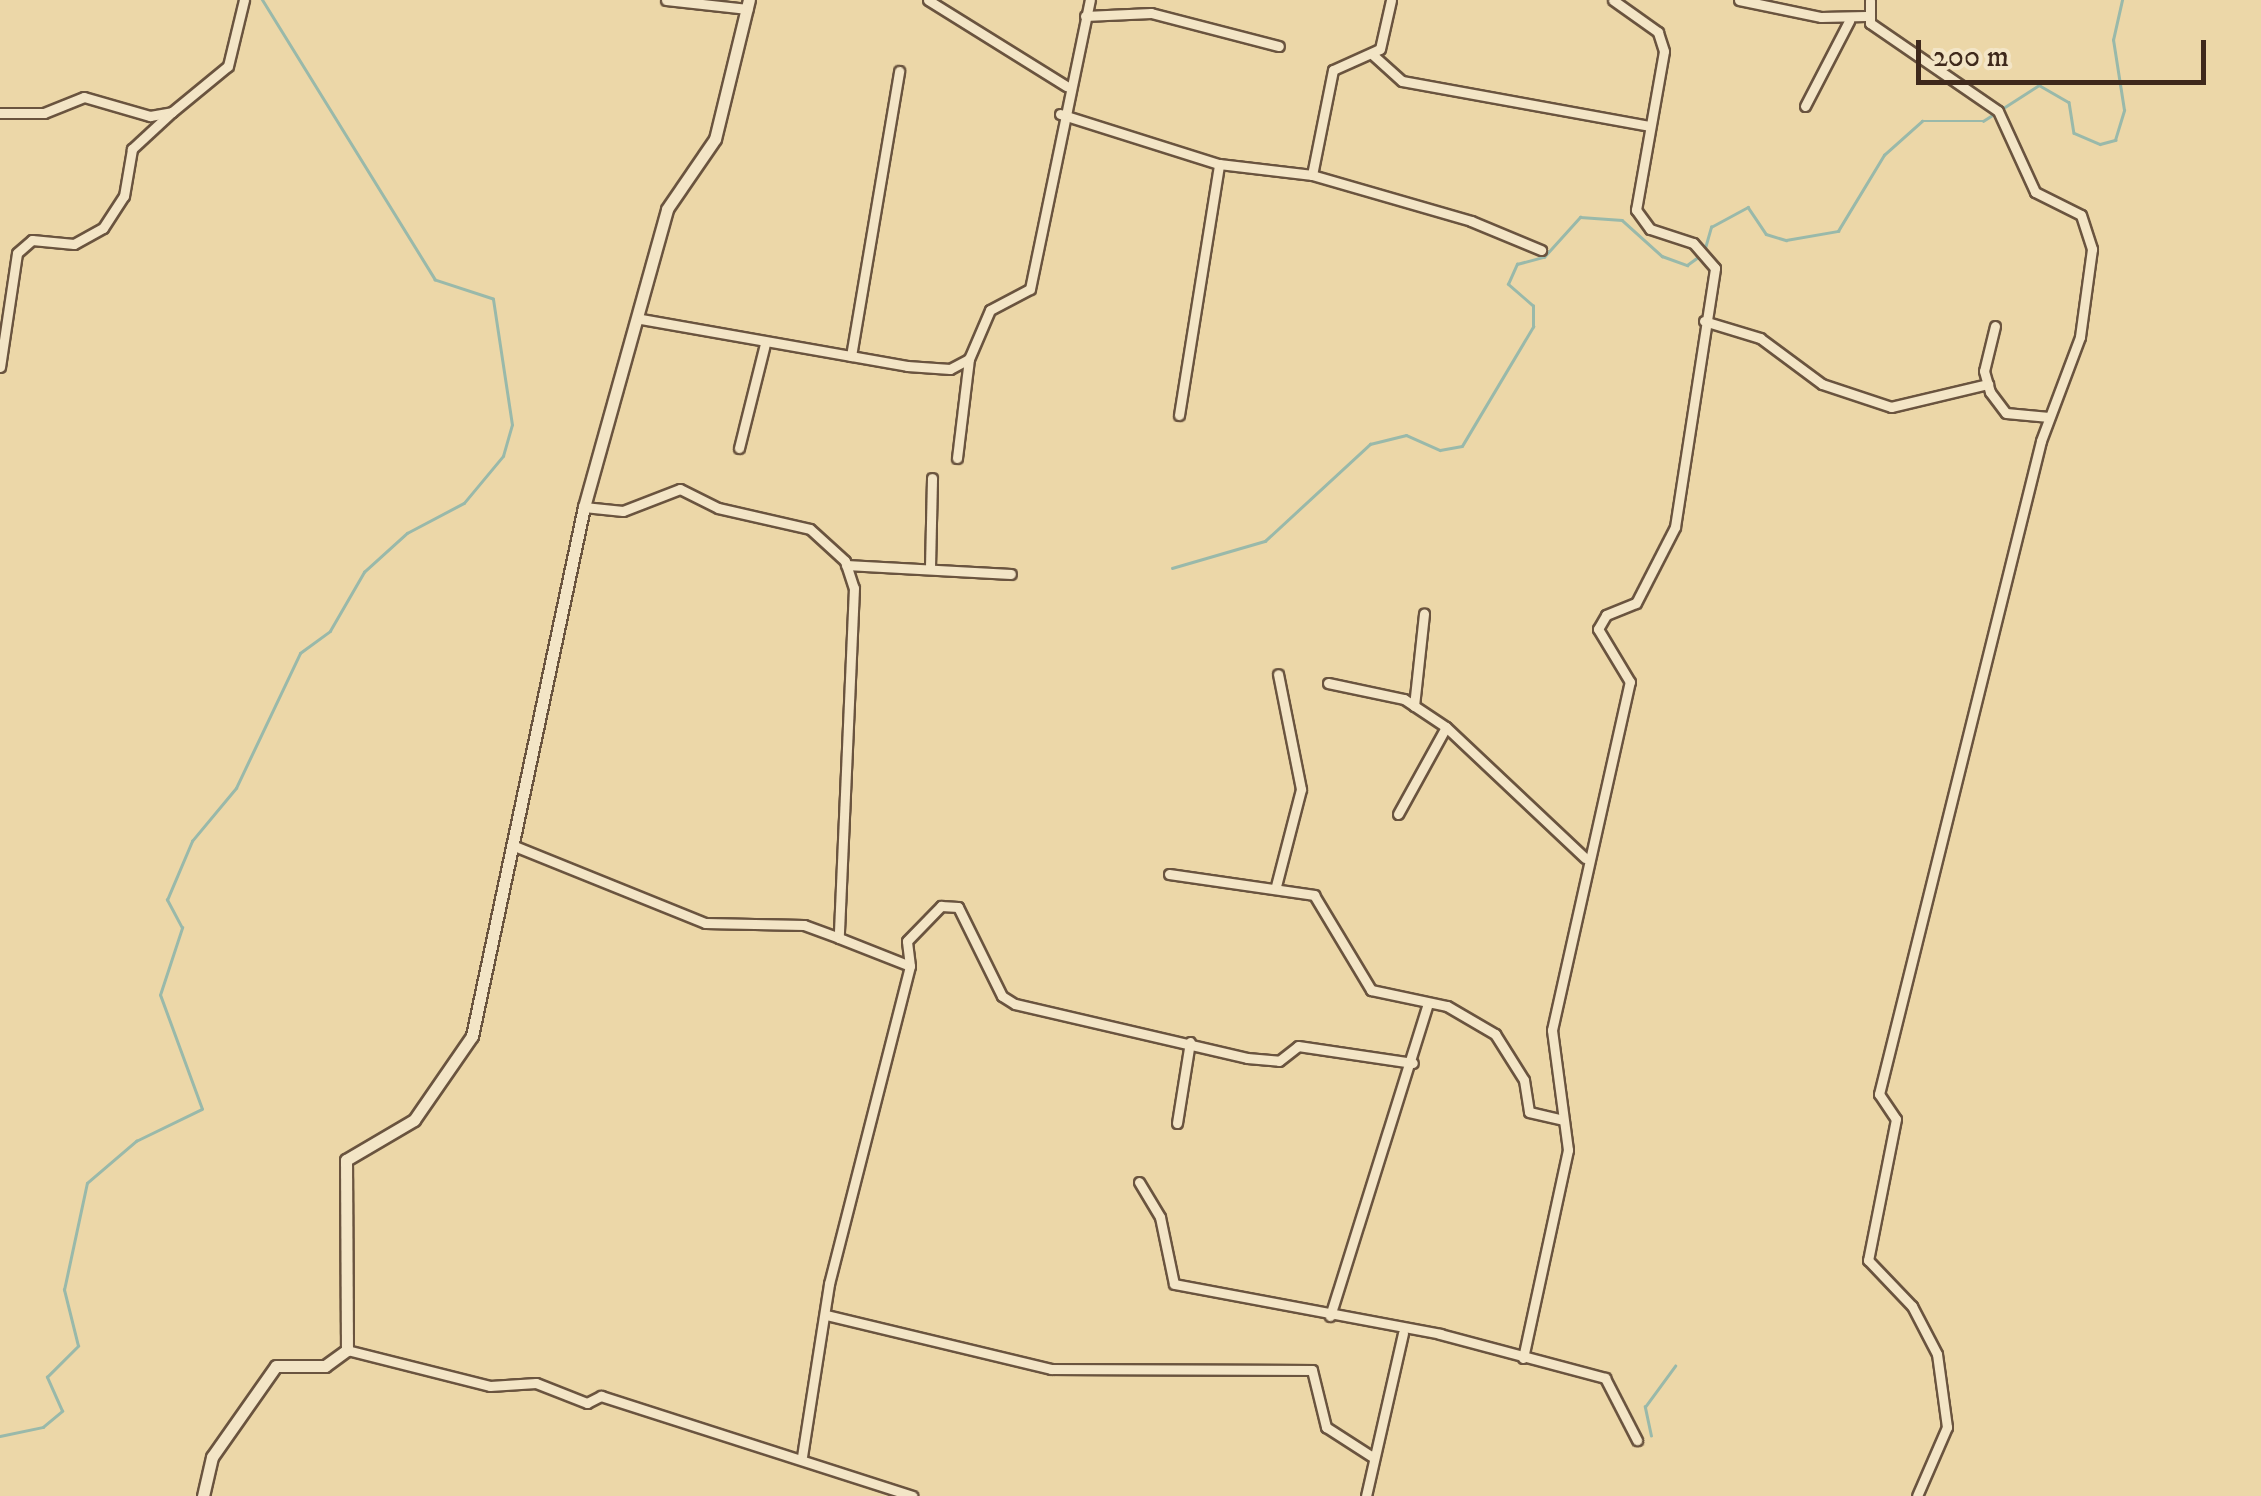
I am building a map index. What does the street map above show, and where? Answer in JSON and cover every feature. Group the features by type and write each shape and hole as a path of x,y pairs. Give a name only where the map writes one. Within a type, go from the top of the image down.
{"street":[{"path":"0,366 17,253 32,240 74,244 103,228 124,196 132,149 228,66 244,0"},
{"path":"347,1350 346,1160 414,1120 472,1036 584,507 642,320 667,209 715,140 748,5 666,0"},
{"path":"928,0 1066,86"},
{"path":"949,12 954,0"},
{"path":"957,458 969,360 990,310 1030,288 1060,114 1090,0"},
{"path":"1372,55 1390,0"},
{"path":"1523,1358 1568,1150 1552,1030 1585,858 1630,682 1598,629 1606,614 1636,603 1675,527 1715,268 1693,243 1650,229 1636,210 1664,51 1658,32 1613,0"},
{"path":"1739,0 1849,21 1866,16"},
{"path":"1866,16 1870,0"},
{"path":"1086,16 1151,14 1279,46"},
{"path":"1866,16 1983,95 2035,192 2090,225 2080,337 2049,417 1879,1094 1896,1119 1868,1260 1912,1306 1937,1354 1947,1427 1917,1496"},
{"path":"1805,106 1849,21"},
{"path":"1372,55 1402,80 1649,126"},
{"path":"1312,176 1333,70 1372,55"},
{"path":"851,356 900,71"},
{"path":"0,112 44,113 84,97 150,116 172,112"},
{"path":"1060,114 1219,164 1312,176 1542,250"},
{"path":"1179,415 1219,164"},
{"path":"642,320 765,344 950,369 969,360"},
{"path":"1704,322 1760,338 1822,384 1892,407 1988,384"},
{"path":"1995,326 1988,384 2006,414 2049,417"},
{"path":"738,448 765,344"},
{"path":"930,567 932,478"},
{"path":"584,507 623,511 680,489 718,508 810,528 846,565 854,588 838,938"},
{"path":"846,565 1010,574"},
{"path":"1414,706 1424,614"},
{"path":"1276,886 1300,789 1278,674"},
{"path":"1328,683 1414,706 1446,727 1585,858"},
{"path":"1398,814 1446,727"},
{"path":"512,845 705,923 804,925 910,966"},
{"path":"1170,874 1314,894 1371,990 1428,1004 1495,1034 1524,1080 1529,1112 1563,1120"},
{"path":"802,1456 826,1316 910,966 906,940 941,906 958,908 1002,996 1015,1004 1279,1061 1298,1046 1413,1063"},
{"path":"1330,1316 1413,1063 1428,1004"},
{"path":"1176,1123 1190,1042"},
{"path":"1138,1182 1160,1217 1174,1284 1605,1378 1637,1440"},
{"path":"826,1316 1052,1370 1312,1370 1326,1428 1371,1456"},
{"path":"1366,1496 1371,1456 1404,1333"},
{"path":"347,1350 490,1386 536,1384 588,1403 601,1396 640,1415 802,1456 912,1496"},
{"path":"202,1496 212,1457 276,1366 325,1366 347,1350"}],"waterway":[{"path":"0,1436 43,1427 62,1411 47,1377 78,1346 64,1290 87,1183 136,1141 202,1109 160,995 182,928 167,900 192,841 236,788 300,653 330,631 364,572 407,533 464,503 503,456 512,425 493,299 435,280 262,0"},
{"path":"1705,248 1711,227 1748,207 1766,234 1786,240 1838,231 1884,155 1922,121 1983,121 2039,85 2069,102 2074,133 2100,144 2115,140 2124,110 2113,40 2122,0"},
{"path":"1172,568 1265,541 1370,444 1406,435 1440,450 1462,446 1533,327 1533,306 1508,284 1517,264 1544,257 1580,217 1622,220 1662,256 1687,265 1701,255"},
{"path":"1651,1436 1645,1407 1675,1366"}]}
